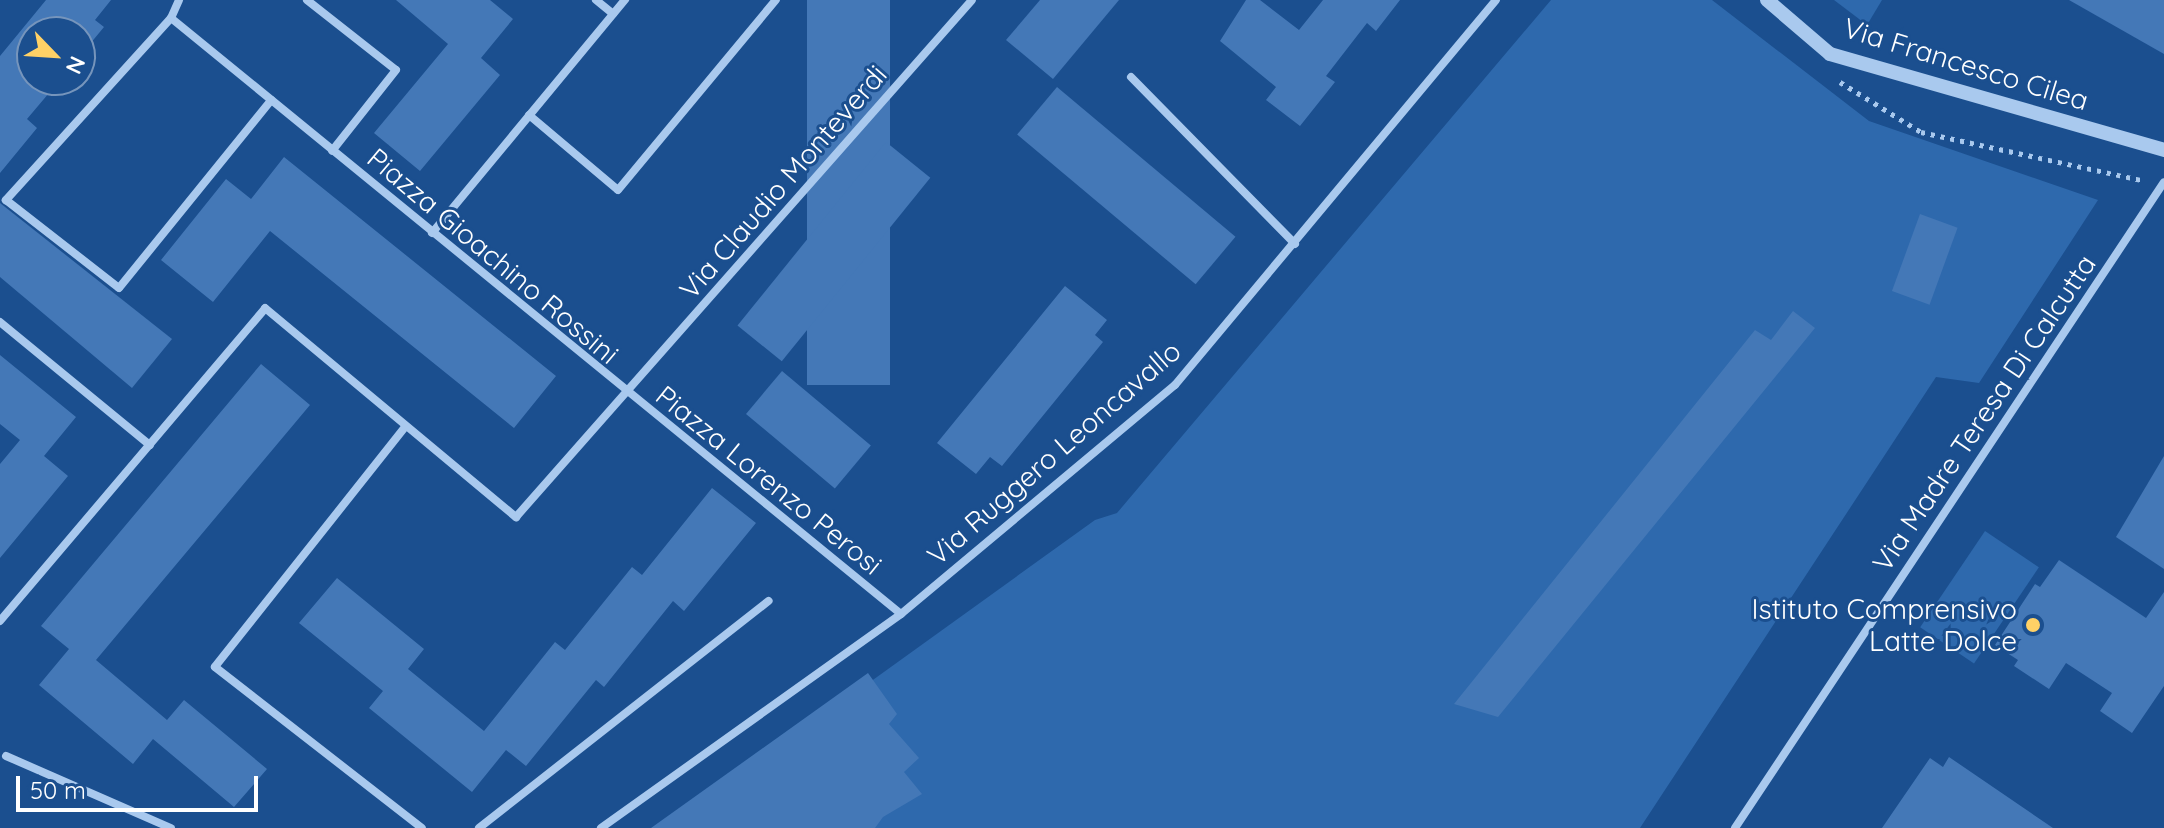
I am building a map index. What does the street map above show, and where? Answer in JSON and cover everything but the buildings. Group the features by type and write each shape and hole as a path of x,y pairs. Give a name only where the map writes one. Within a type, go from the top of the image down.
{"street":[{"path":"179,0 171,18 6,200 119,288 271,100"},
{"name":"Piazza Gioachino Rossini","path":"307,0 396,70 332,151"},
{"path":"596,0 613,14"},
{"path":"432,233 625,0"},
{"path":"529,115 618,190 776,0"},
{"name":"Via Claudio Monteverdi","path":"626,394 972,0"},
{"name":"Via Ruggero Leoncavallo","path":"601,828 901,614 1175,385 1496,0"},
{"name":"Via Francesco Cilea","path":"1767,0 1830,54 2164,150"},
{"name":"Piazza Gioachino Rossini","path":"171,18 626,394"},
{"path":"1131,77 1295,244"},
{"name":"Via Madre Teresa Di Calcutta","path":"1735,828 2163,184"},
{"name":"Piazza Lorenzo Perosi","path":"0,621 265,308 516,517 626,394 901,614"},
{"path":"0,322 150,445"},
{"path":"405,427 215,667 422,828"},
{"path":"479,828 769,601"},
{"path":"6,756 171,828"}],"path":[{"path":"1836,79 1860,99 1921,132 2163,184"}],"shaded area":[{"path":"1551,0 1712,0 1869,121 2098,200 1979,383 1936,377 1640,828 667,828 1095,520 1117,513"},
{"path":"1834,0 1882,0 1867,25"},
{"path":"1985,531 2039,567 1974,664 1920,627"}],"place":[{"name":"Istituto Comprensivo Latte Dolce","path":"2033,625"}]}
